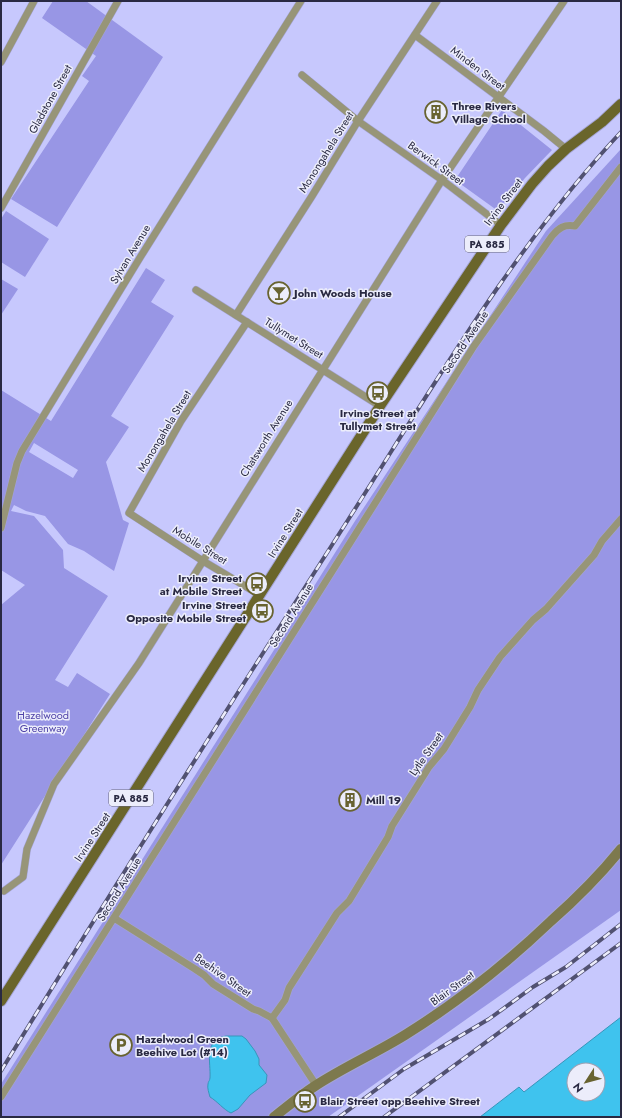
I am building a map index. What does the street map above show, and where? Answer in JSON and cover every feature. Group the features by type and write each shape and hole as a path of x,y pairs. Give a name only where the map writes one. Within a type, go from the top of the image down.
{"main road":[{"name":"Irvine Street","path":"1,1001 380,406 500,225 532,184 566,149 612,113 621,104"}],"street":[{"path":"1,62 34,1"},
{"name":"Gladstone Street","path":"1,208 118,1"},
{"name":"Sylvan Avenue","path":"1,528 17,463 22,451 141,256 302,1"},
{"name":"Monongahela Street","path":"236,315 358,121 437,1"},
{"name":"Chatsworth Avenue","path":"4,891 23,877 26,849 54,784 138,663 442,180 564,1"},
{"name":"Minden Street","path":"415,35 566,149"},
{"name":"Berwick Street","path":"302,75 358,121 442,180 500,225"},
{"name":"Second Avenue","path":"1,1097 474,346 552,236 563,226 575,226 621,167"},
{"name":"Tullymet Street","path":"196,290 380,406"},
{"name":"Monongahela Street","path":"129,513 181,421 247,322"},
{"name":"Mobile Street","path":"129,513 203,561 260,595"},
{"name":"Lytle Street","path":"272,1018 285,1000 289,988 337,912 349,901 388,836 392,826 429,767 444,750 470,707 478,690 500,657 533,620 546,609 584,566 602,541 621,519"},
{"name":"Blair Street","path":"274,1117 294,1100 316,1085 404,1036 472,990 522,948 565,908 621,850"},
{"name":"Beehive Street","path":"114,918 195,968 213,984 252,1009 259,1010 272,1018"},
{"path":"272,1018 316,1085"}],"green space":[{"path":"53,1 86,1 163,57 57,227 11,199 89,81 82,76 96,56 42,18"},
{"path":"502,110 552,150 525,178 498,211 455,180"},
{"path":"621,149 621,910 328,1117 1,1117 1,1084 355,521 546,231"},
{"path":"6,211 49,239 25,277 1,262 1,219"},
{"name":"Hazelwood Greenway","path":"146,268 165,280 151,302 174,316 111,416 129,427 106,462 123,520 129,523 114,571 84,551 68,544 45,516 26,511 14,505 11,511 34,516 63,550 64,568 108,596 55,680 68,687 77,673 110,694 1,865 1,605 25,585 1,570 1,390 51,421","holes":["34,443 78,470 73,478 29,452"]},
{"path":"1,279 18,289 1,315"}],"water":[{"path":"621,1017 621,1117 480,1117 519,1087 524,1092"},
{"path":"226,1036 242,1036 246,1039 259,1059 259,1065 267,1075 266,1083 250,1095 238,1109 231,1113 210,1097 208,1087 210,1078 209,1059 211,1047 219,1038"}],"railway":[{"path":"1,1071 86,933 443,369 510,271 545,223 621,132"},
{"path":"339,1117 404,1069 489,1019 533,987 566,967 621,924"},
{"path":"384,1117 621,943"}],"place":[{"name":"Three Rivers Village School","path":"436,112"},
{"name":"John Woods House","path":"279,293"},
{"name":"Irvine Street at Tullymet Street","path":"378,393"},
{"name":"Irvine Street at Mobile Street","path":"257,584"},
{"name":"Irvine Street Opposite Mobile Street","path":"262,611"},
{"name":"Mill 19","path":"350,800"},
{"name":"Hazelwood Green Beehive Lot (#14)","path":"121,1045"},
{"name":"Blair Street opp Beehive Street","path":"305,1101"}]}
